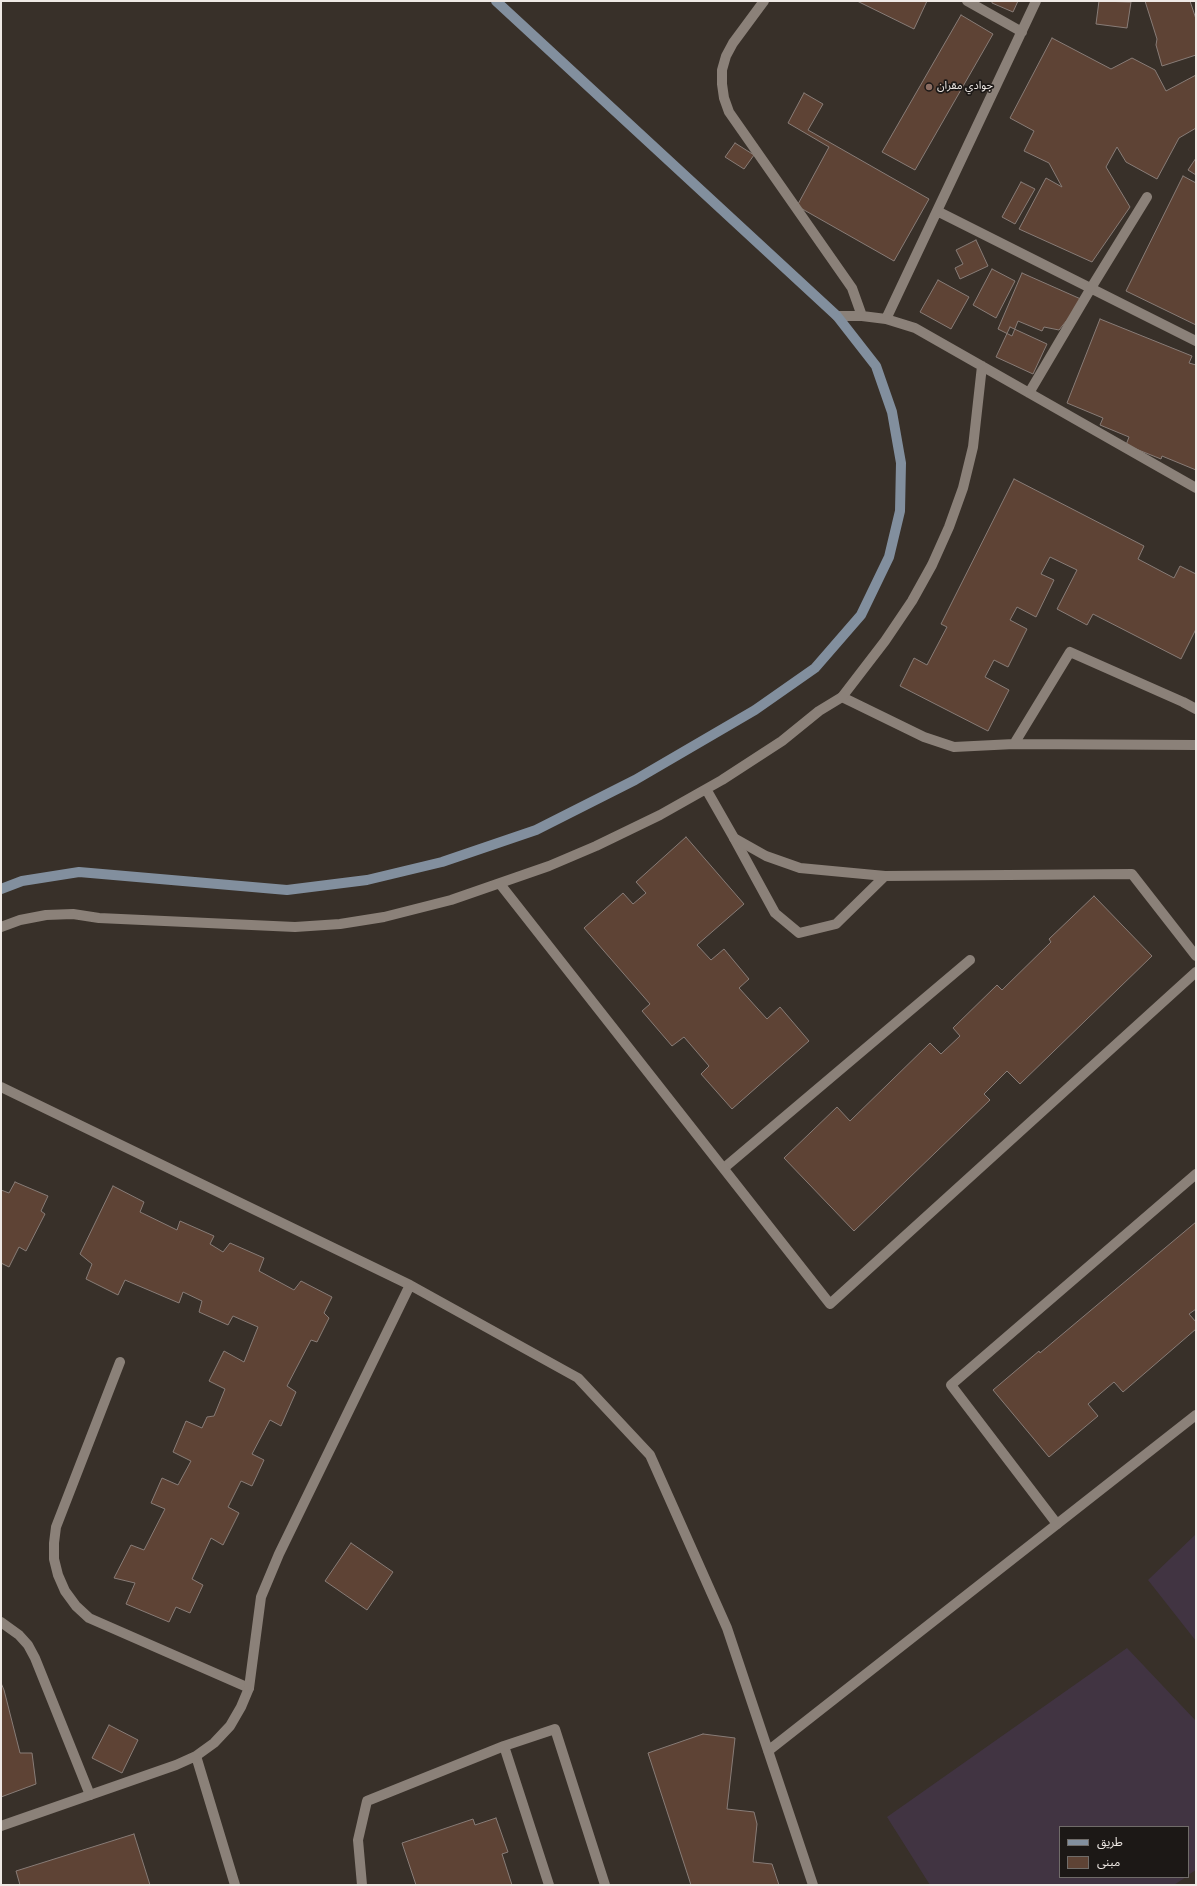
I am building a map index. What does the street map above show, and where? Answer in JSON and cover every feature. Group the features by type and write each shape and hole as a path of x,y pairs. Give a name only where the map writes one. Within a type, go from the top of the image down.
{"main road":[{"path":"1,889 22,880 80,872 287,890 367,880 442,862 536,830 635,780 755,710 814,668 861,615 889,557 900,511 901,463 892,412 876,366 837,316 496,1"}],"street":[{"path":"764,1 733,43 726,56 722,70 724,98 729,112 852,288 862,316"},
{"path":"968,1 1022,32"},
{"path":"886,319 1036,1"},
{"path":"1029,393 1147,197"},
{"path":"938,211 1196,341"},
{"path":"837,316 862,316 886,319 915,328 1196,488"},
{"path":"1,927 20,920 46,914 73,914 99,918 295,927 340,924 418,910 500,884 596,846 660,815 706,789 782,741 819,711 842,697 912,601 932,565 949,527 963,488 973,447 982,366"},
{"path":"1014,744 1070,652 1196,709"},
{"path":"842,697 924,737 954,747 1014,744 1196,745"},
{"path":"706,789 775,913 799,933 836,924 885,876"},
{"path":"734,838 766,856 800,868 885,876 1132,874 1196,956"},
{"path":"500,884 830,1304 1196,972"},
{"path":"724,1168 970,960"},
{"path":"1,1087 410,1285 578,1378 650,1455 727,1628 813,1885"},
{"path":"1057,1524 951,1385 1196,1174"},
{"path":"1,1826 176,1765 196,1756 214,1743 230,1726 241,1707 249,1688 261,1597 280,1554 410,1285"},
{"path":"120,1362 56,1527 54,1559 58,1575 65,1591 76,1606 89,1618 249,1688"},
{"path":"768,1751 1196,1415"},
{"path":"1,1622 19,1635 28,1645 35,1658 90,1795"},
{"path":"362,1885 358,1840 367,1801 504,1746 555,1729 605,1885"},
{"path":"504,1746 548,1885"},
{"path":"196,1756 235,1885"}],"shaded area":[{"path":"1196,1534 1196,1641 1148,1580"},
{"path":"1127,1648 1196,1721 1196,1870 1189,1874 1189,1826 1059,1826 1059,1878 1184,1878 1174,1885 930,1885 887,1817"}],"building":[{"path":"857,1 927,1 914,29"},
{"path":"992,1 1018,1 1013,12 992,3"},
{"path":"1099,1 1131,2 1127,28 1096,24"},
{"path":"1145,1 1190,1 1196,19 1196,55 1162,66 1156,45 1157,39"},
{"path":"961,15 993,34 915,170 882,152"},
{"path":"1052,38 1111,69 1132,58 1155,70 1166,91 1196,75 1196,128 1179,138 1157,179 1126,162 1117,147 1106,167 1130,207 1092,262 1019,229 1046,178 1062,187 1049,163 1024,151 1034,131 1010,118"},
{"path":"804,93 823,104 808,130 929,199 894,261 797,206 829,147 788,123"},
{"path":"735,143 754,155 744,169 725,157"},
{"path":"1196,158 1196,175 1188,170"},
{"path":"1183,176 1196,183 1196,325 1126,291"},
{"path":"1021,182 1035,189 1015,224 1002,217"},
{"path":"976,240 988,266 960,279 955,268 963,264 956,250"},
{"path":"992,269 1015,281 996,318 973,305"},
{"path":"1022,273 1083,300 1059,330 1044,327 1042,331 1018,321 1012,336 998,329"},
{"path":"938,280 969,297 951,329 920,312"},
{"path":"1100,319 1192,356 1189,363 1196,365 1196,470 1162,456 1161,459 1126,445 1129,437 1100,425 1103,418 1067,403"},
{"path":"1010,327 1047,344 1033,374 996,357"},
{"path":"1014,479 1144,546 1138,559 1174,578 1180,566 1196,574 1196,629 1181,659 1093,614 1087,625 1057,609 1077,570 1050,557 1041,574 1054,580 1036,617 1017,607 1010,620 1027,629 1008,667 994,660 985,677 1009,690 988,731 900,686 914,658 927,665 947,627 941,624"},
{"path":"686,837 744,904 697,945 711,960 724,949 749,979 739,988 767,1019 780,1007 809,1041 732,1109 701,1074 709,1066 684,1037 672,1046 642,1011 650,1004 584,928 623,893 633,904 646,893 636,882"},
{"path":"1094,896 1152,956 1020,1084 1007,1071 984,1094 990,1100 854,1231 784,1158 837,1107 850,1121 930,1043 941,1054 960,1036 953,1028 997,985 1002,990 1051,942 1049,939"},
{"path":"15,1182 48,1196 41,1211 45,1214 26,1251 19,1247 9,1267 1,1263 1,1190 9,1193"},
{"path":"113,1186 144,1202 140,1212 177,1230 180,1221 214,1236 210,1244 223,1252 230,1243 264,1258 259,1271 294,1290 301,1281 332,1297 324,1313 329,1318 317,1342 311,1340 287,1386 296,1392 281,1426 270,1420 252,1454 264,1460 252,1486 241,1481 228,1507 239,1513 223,1545 211,1538 192,1579 203,1585 190,1613 176,1607 169,1622 126,1604 135,1583 114,1578 131,1545 144,1550 165,1509 151,1503 162,1478 178,1485 191,1461 173,1452 186,1421 202,1428 207,1417 214,1416 225,1389 209,1381 224,1351 244,1362 258,1327 233,1316 228,1325 199,1312 202,1301 183,1292 179,1303 125,1280 118,1295 86,1279 92,1264 80,1254"},
{"path":"1196,1222 1196,1309 1189,1314 1196,1322 1196,1329 1123,1392 1114,1382 1088,1404 1098,1416 1049,1457 993,1390 1039,1351 1040,1353"},
{"path":"351,1543 393,1572 367,1610 325,1581"},
{"path":"1,1683 20,1753 32,1753 36,1784 1,1797"},
{"path":"109,1725 138,1740 122,1773 92,1758"},
{"path":"703,1734 735,1738 727,1809 754,1812 757,1824 753,1862 772,1864 779,1885 691,1885 648,1753"},
{"path":"496,1818 508,1852 502,1854 512,1885 416,1885 402,1843 473,1819 475,1825"},
{"path":"134,1834 150,1885 20,1885 16,1871"}],"place":[{"name":"جوادي مقران","path":"929,87"}]}
